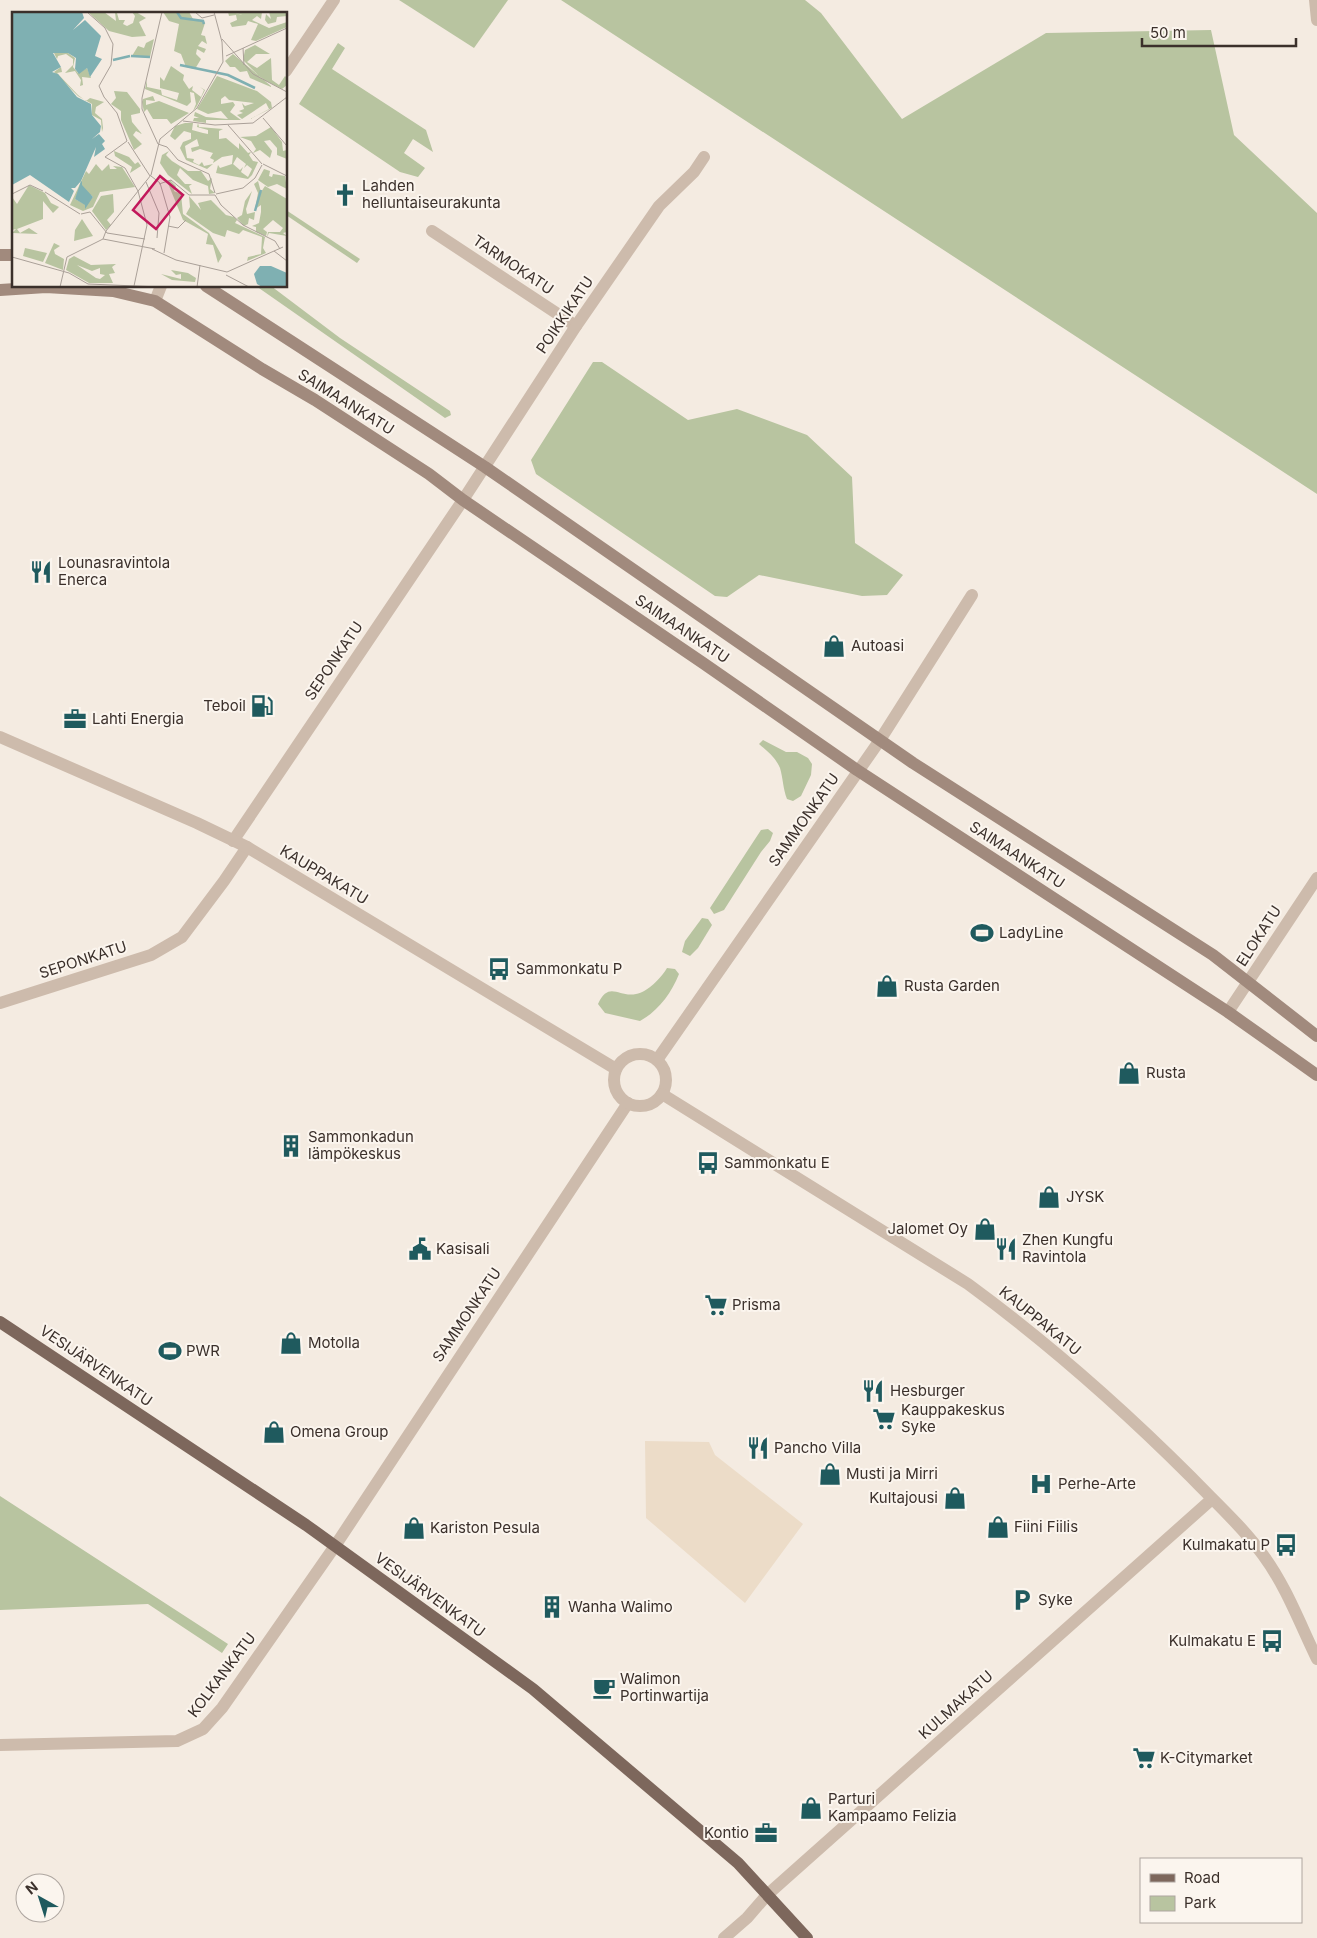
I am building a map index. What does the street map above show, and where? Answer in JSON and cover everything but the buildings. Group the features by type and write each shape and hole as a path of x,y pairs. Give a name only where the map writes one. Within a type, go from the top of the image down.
{"main road":[{"name":"SAIMAANKATU","path":"0,290 31,288"},
{"name":"SAIMAANKATU","path":"63,288 113,291 155,301 262,369 315,400 429,474 463,500 857,770 1228,1012 1317,1075"},
{"name":"SAIMAANKATU","path":"209,288 485,467 880,740 1213,955 1317,1036"},
{"name":"VESIJÄRVENKATU","path":"0,1322 334,1546 532,1689 738,1863 807,1938"}],"street":[{"path":"288,68 334,0"},
{"path":"1315,0 1317,20"},
{"name":"POIKKIKATU","path":"463,500 576,326 659,206 694,172 704,157"},
{"name":"TARMOKATU","path":"432,231 576,326"},
{"path":"155,301 160,288"},
{"name":"SEPONKATU","path":"233,841 463,500"},
{"name":"SAMMONKATU","path":"657,1060 857,770 880,740 972,595"},
{"name":"KAUPPAKATU","path":"0,737 197,823 246,847 616,1069"},
{"name":"SEPONKATU","path":"0,1003 151,955 182,937 224,881 246,847"},
{"name":"ELOKATU","path":"1228,1012 1317,878"},
{"path":"642,1053 657,1060 665,1072 666,1083 662,1094 656,1101 645,1106 628,1103 620,1096 615,1087 614,1077 616,1069 623,1060 632,1055 642,1053"},
{"name":"KAUPPAKATU","path":"662,1094 968,1284 1003,1310 1124,1411 1212,1499 1263,1554 1282,1585 1317,1659"},
{"name":"SAMMONKATU","path":"334,1546 628,1103"},
{"name":"KULMAKATU","path":"724,1938 747,1918 767,1895 1212,1499"},
{"name":"KOLKANKATU","path":"0,1745 177,1741 204,1729 222,1708 334,1546"}],"green space":[{"path":"399,0 508,0 474,48"},
{"path":"561,0 805,0 821,13 902,119 1046,33 1211,30 1234,135 1317,213 1317,494"},
{"path":"338,43 345,48 332,69 426,130 433,152 413,139 404,153 425,168 418,177 400,172 299,104"},
{"path":"288,211 360,259 357,263 288,216"},
{"path":"259,288 274,288 340,338 450,411 451,415 445,418"},
{"path":"593,362 602,362 688,420 737,409 807,435 852,477 855,543 903,575 887,595 862,596 759,575 727,597 715,596 536,474 531,460"},
{"path":"763,740 786,752 797,752 808,758 812,764 811,775 801,796 793,801 787,799 778,764 759,744"},
{"path":"768,829 773,833 770,841 724,910 714,914 710,908 761,830"},
{"path":"702,918 708,919 712,925 698,948 690,956 682,952 685,941"},
{"path":"667,968 675,969 679,974 676,981 658,1007 640,1021 605,1013 598,1004 602,997 610,991 630,995 645,991 658,980"},
{"path":"0,1496 228,1644 222,1653 148,1604 0,1610"}],"shaded area":[{"path":"645,1441 709,1442 715,1455 803,1524 745,1603 646,1518"}],"place":[{"name":"Lahden helluntaiseurakunta","path":"345,195"},
{"name":"Lounasravintola Enerca","path":"41,572"},
{"name":"Autoasi","path":"834,646"},
{"name":"Teboil","path":"262,706"},
{"name":"Lahti Energia","path":"75,719"},
{"name":"LadyLine","path":"982,933"},
{"name":"Sammonkatu P","path":"499,969"},
{"name":"Rusta Garden","path":"887,986"},
{"name":"Rusta","path":"1129,1073"},
{"name":"Sammonkadun lämpökeskus","path":"291,1146"},
{"name":"Sammonkatu E","path":"708,1163"},
{"name":"JYSK","path":"1049,1197"},
{"name":"Jalomet Oy","path":"985,1229"},
{"name":"Kasisali","path":"420,1249"},
{"name":"Zhen Kungfu Ravintola","path":"1006,1249"},
{"name":"Prisma","path":"716,1305"},
{"name":"Motolla","path":"291,1343"},
{"name":"PWR","path":"170,1351"},
{"name":"Hesburger","path":"873,1391"},
{"name":"Kauppakeskus Syke","path":"884,1419"},
{"name":"Omena Group","path":"274,1432"},
{"name":"Pancho Villa","path":"758,1448"},
{"name":"Musti ja Mirri","path":"830,1474"},
{"name":"Perhe-Arte","path":"1041,1484"},
{"name":"Kultajousi","path":"955,1498"},
{"name":"Fiini Fiilis","path":"998,1527"},
{"name":"Kariston Pesula","path":"414,1528"},
{"name":"Kulmakatu P","path":"1286,1545"},
{"name":"Syke","path":"1022,1600"},
{"name":"Wanha Walimo","path":"552,1607"},
{"name":"Kulmakatu E","path":"1272,1641"},
{"name":"Walimon Portinwartija","path":"604,1688"},
{"name":"K-Citymarket","path":"1144,1758"},
{"name":"Parturi Kampaamo Felizia","path":"811,1808"},
{"name":"Kontio","path":"766,1833"}]}
